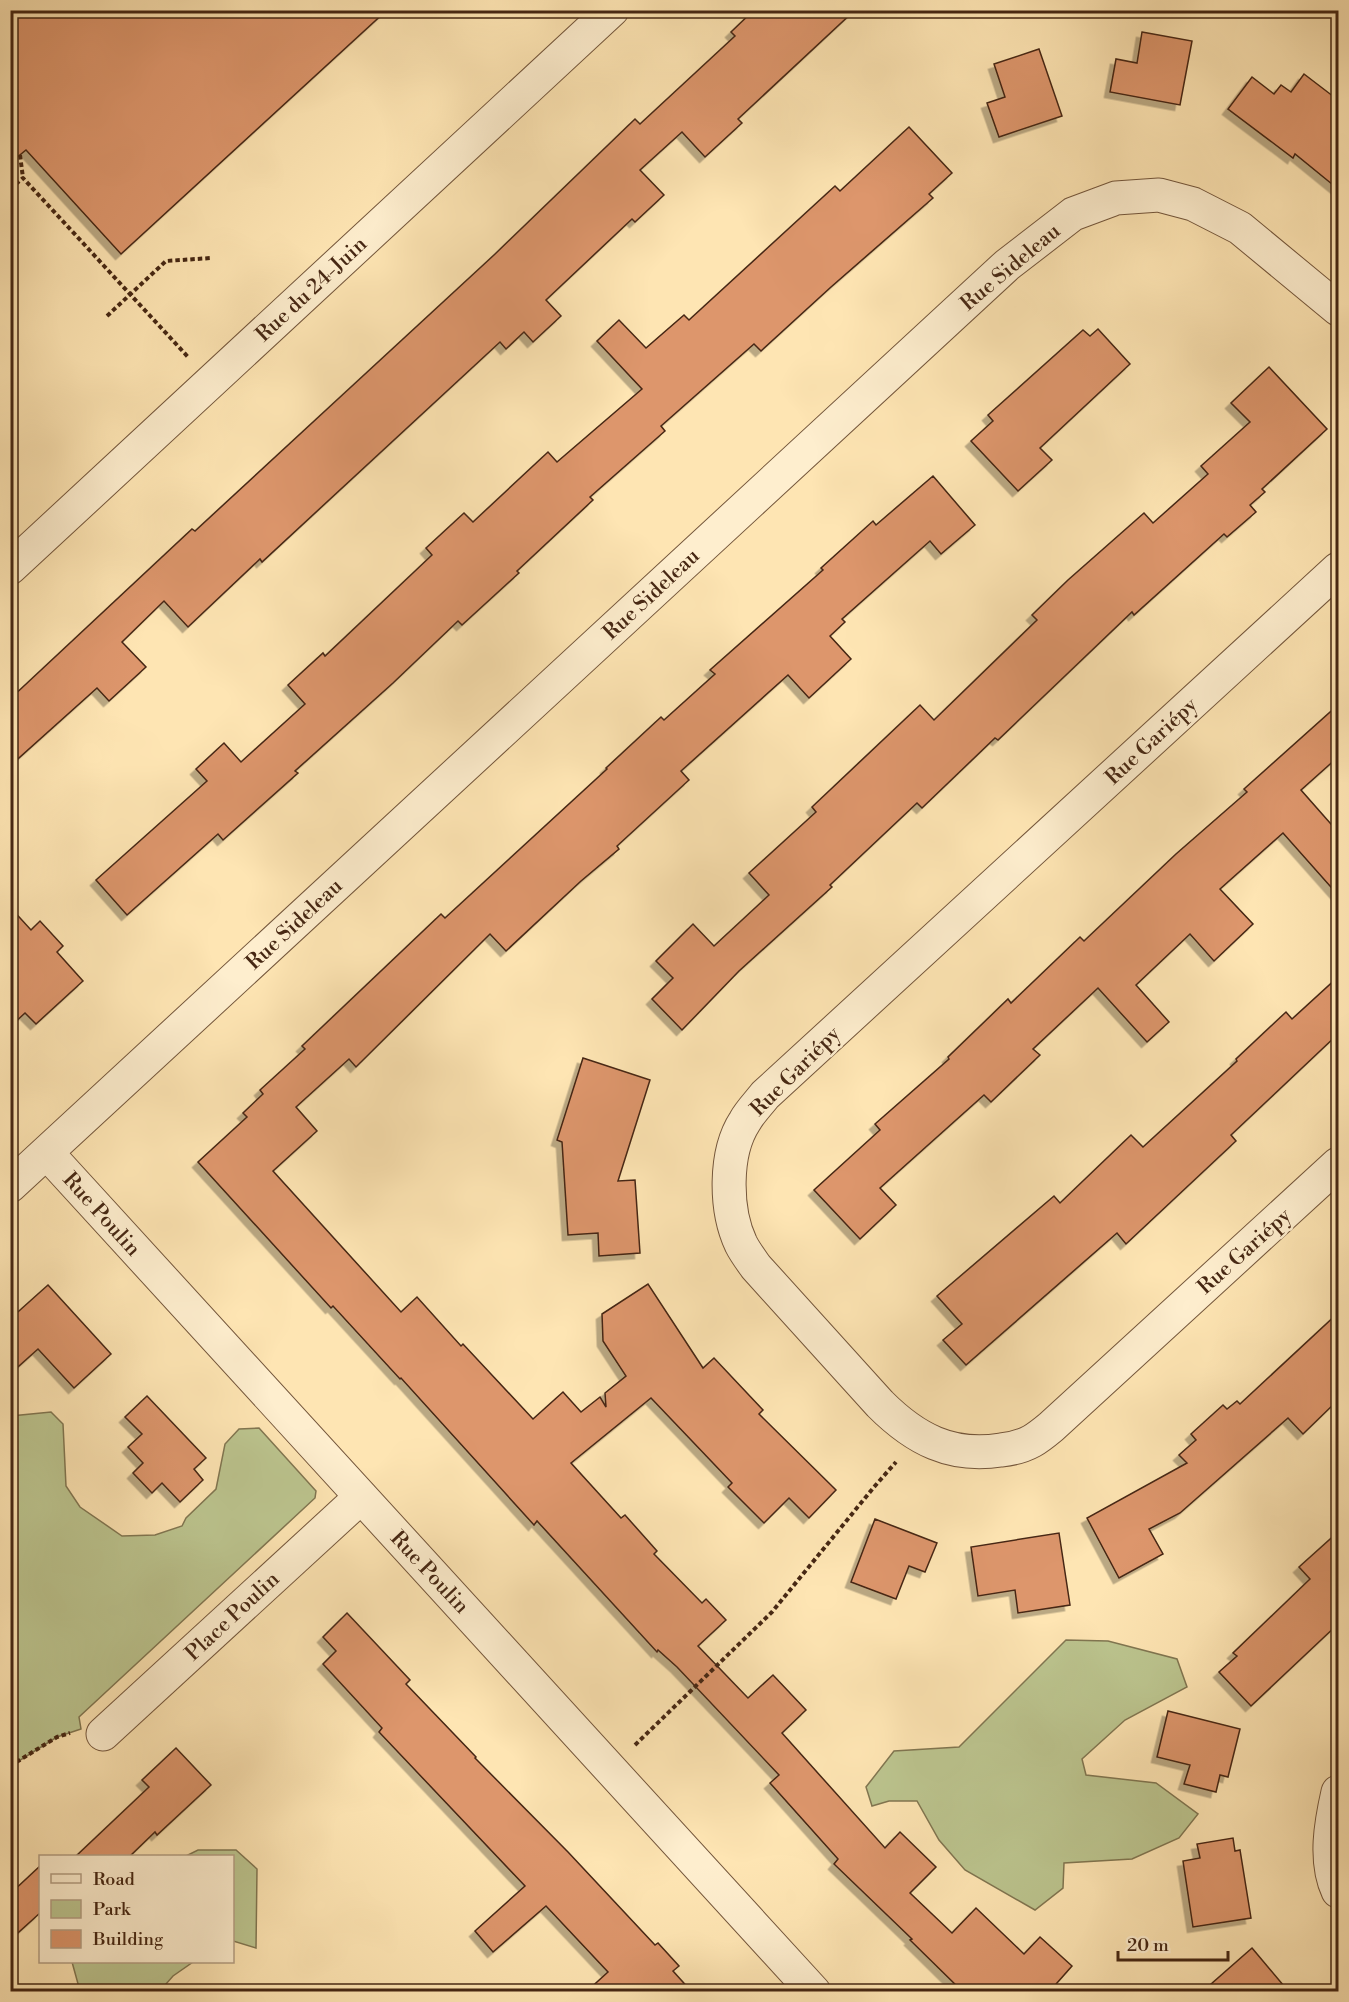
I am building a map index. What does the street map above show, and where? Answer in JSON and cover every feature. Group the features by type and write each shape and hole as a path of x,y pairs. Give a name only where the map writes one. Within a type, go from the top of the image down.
{"street":[{"name":"Rue du 24-Juin","path":"10,568 612,10"},
{"name":"Rue Sideleau","path":"10,1186 1007,265 1073,214 1116,198 1159,195 1192,204 1240,228 1338,309"},
{"name":"Rue Gariépy","path":"1338,569 765,1095 744,1122 734,1146 728,1179 732,1213 741,1243 756,1267 880,1404 900,1424 920,1436 953,1450 982,1453 1031,1442 1051,1427 1338,1164"},
{"name":"Rue Poulin","path":"47,1153 814,1992"},
{"name":"Place Poulin","path":"103,1734 361,1497"},
{"path":"1338,1792 1330,1836 1333,1879 1338,1891"}],"path":[{"path":"20,155 23,178 212,382"},
{"path":"10,189 23,178"},
{"path":"107,316 166,261 211,258"},
{"path":"611,1768 772,1612 874,1486 920,1436"},
{"path":"10,1766 57,1737"}],"green space":[{"path":"51,1412 63,1424 66,1486 80,1507 122,1536 155,1535 182,1526 186,1518 216,1489 225,1444 239,1429 259,1428 316,1491 315,1498 79,1717 81,1729 57,1737 11,1766 11,1416"},
{"path":"1066,1640 1108,1641 1177,1659 1187,1687 1125,1720 1082,1759 1086,1775 1156,1783 1198,1814 1179,1838 1132,1859 1064,1863 1063,1888 1035,1910 965,1870 939,1840 917,1801 889,1801 872,1806 866,1787 894,1751 959,1747"},
{"path":"198,1850 236,1850 257,1869 256,1948 234,1941 234,1855 188,1855"},
{"path":"72,1963 192,1963 173,1976 159,1992 80,1991"}],"building":[{"path":"10,10 387,10 121,254 26,150 10,163"},
{"path":"754,10 855,10 738,119 742,123 705,157 682,132 640,170 664,195 635,222 632,219 546,300 561,316 533,342 524,332 506,349 500,342 262,562 260,559 188,627 164,601 122,642 146,667 109,701 97,688 10,766 10,699 192,529 195,531 494,255 635,119 640,124 735,36 731,32"},
{"path":"1142,32 1192,41 1180,105 1110,92 1116,59 1137,63"},
{"path":"1039,49 1062,116 999,137 987,103 1005,97 994,64"},
{"path":"1304,74 1338,100 1338,189 1295,154 1293,158 1228,109 1252,77 1274,94 1281,85 1291,92"},
{"path":"909,127 952,173 929,194 933,198 761,351 754,344 661,426 665,431 590,497 593,500 517,571 519,573 462,625 458,621 295,771 298,773 223,840 218,834 127,915 96,880 207,781 196,769 224,743 241,762 305,704 288,685 323,653 325,656 432,555 426,548 464,513 473,522 548,452 557,462 642,389 597,341 619,320 646,348 684,315 689,320 835,186 840,191"},
{"path":"1098,329 1130,364 1040,448 1052,460 1018,491 971,441 993,421 988,415 1083,330 1090,336"},
{"path":"1269,367 1327,429 1262,489 1265,492 1250,505 1256,512 1227,537 1224,534 1134,615 1132,612 998,740 995,738 922,808 917,803 830,885 832,887 739,971 682,1030 652,999 673,978 656,961 693,924 714,946 769,895 749,873 816,812 812,807 920,705 934,720 1037,620 1032,615 1068,580 1144,513 1153,523 1208,474 1201,466 1250,422 1231,403"},
{"path":"933,476 975,525 941,554 930,541 842,619 845,622 830,636 851,659 809,698 788,675 681,771 689,780 617,846 619,849 506,951 490,934 356,1067 349,1059 296,1107 317,1131 273,1171 401,1312 417,1297 461,1346 463,1344 533,1419 563,1392 581,1412 600,1397 606,1407 605,1393 626,1376 603,1341 602,1314 648,1284 703,1368 714,1358 763,1410 759,1414 836,1490 809,1518 789,1498 764,1523 728,1487 732,1483 651,1398 571,1463 621,1518 625,1515 657,1551 654,1554 702,1603 706,1599 726,1620 698,1646 748,1698 773,1675 806,1710 782,1733 885,1848 900,1832 936,1867 910,1893 952,1933 976,1908 1024,1954 1040,1937 1072,1966 1049,1992 963,1992 834,1864 838,1859 770,1783 779,1775 677,1667 658,1650 657,1652 537,1521 534,1525 401,1378 333,1306 331,1308 198,1162 247,1117 243,1113 263,1094 260,1090 305,1049 302,1046 441,914 445,918 661,717 664,720 715,674 710,670 823,570 821,568 873,521 876,525"},
{"path":"1338,705 1338,757 1301,790 1338,832 1338,895 1283,833 1220,889 1253,924 1214,961 1190,934 1136,985 1169,1022 1147,1042 1098,988 1033,1049 1040,1055 991,1102 984,1095 880,1188 896,1205 860,1239 814,1190 880,1130 875,1124 949,1059 948,1057 1008,999 1011,1003 1080,937 1084,941 1176,854 1247,792 1244,789"},
{"path":"10,907 31,930 40,921 63,946 57,952 83,981 36,1024 25,1013 10,1027"},
{"path":"1338,977 1338,1034 1231,1135 1236,1141 1126,1244 1117,1233 966,1365 943,1340 962,1324 937,1296 1054,1196 1060,1203 1131,1135 1143,1147 1237,1061 1236,1059 1286,1012 1292,1019"},
{"path":"583,1058 650,1080 618,1181 635,1180 640,1253 599,1256 598,1233 568,1235 562,1142 557,1140"},
{"path":"48,1285 111,1354 74,1388 38,1349 10,1374 10,1319"},
{"path":"1338,1313 1338,1400 1303,1434 1288,1418 1180,1513 1149,1529 1163,1554 1119,1578 1087,1518 1187,1463 1179,1455 1196,1440 1191,1434 1223,1405 1227,1409 1237,1401 1240,1404"},
{"path":"147,1396 206,1458 194,1469 203,1480 180,1502 162,1483 152,1493 133,1473 143,1463 128,1447 142,1434 125,1417"},
{"path":"875,1519 937,1543 925,1572 909,1566 896,1599 851,1582"},
{"path":"1338,1532 1338,1624 1251,1706 1219,1672 1237,1656 1233,1653 1310,1579 1299,1567"},
{"path":"1059,1533 1070,1605 1018,1613 1015,1590 978,1596 971,1547"},
{"path":"347,1613 410,1680 406,1684 475,1758 568,1852 655,1945 658,1943 679,1966 673,1971 692,1992 586,1992 608,1972 546,1906 493,1952 475,1931 525,1886 379,1732 382,1728 323,1664 336,1651 323,1637"},
{"path":"1168,1711 1240,1729 1228,1777 1220,1775 1216,1792 1184,1784 1190,1765 1157,1757"},
{"path":"176,1748 211,1785 157,1835 155,1832 131,1855 77,1855 149,1787 142,1780"},
{"path":"1233,1838 1235,1851 1240,1850 1251,1918 1193,1927 1183,1861 1200,1858 1197,1844"},
{"path":"39,1867 39,1914 10,1940 10,1894"},
{"path":"1252,1948 1289,1992 1202,1992"}]}
